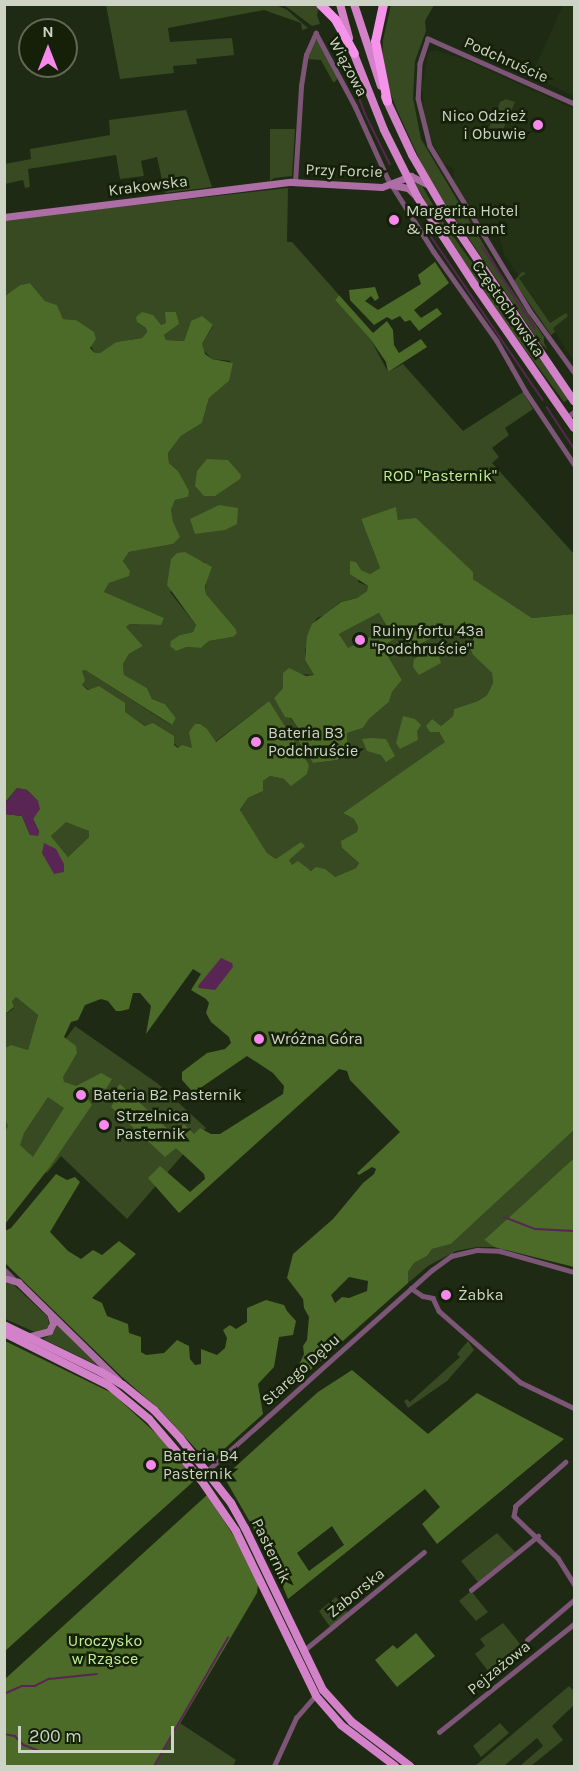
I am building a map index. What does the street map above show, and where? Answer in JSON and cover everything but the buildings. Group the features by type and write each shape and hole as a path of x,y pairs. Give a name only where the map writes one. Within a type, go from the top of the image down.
{"highway":[{"path":"321,4 335,20 354,53"},
{"path":"383,4 376,27 376,49 387,101"}],"main road":[{"name":"Częstochowska","path":"340,4 354,53 378,117 406,177 444,240 574,428"},
{"name":"Częstochowska","path":"354,4 387,101 429,186 459,235 574,401"},
{"name":"Pasternik","path":"4,1325 123,1385 154,1410 207,1471 250,1536 323,1690 352,1722 410,1767"},
{"name":"Pasternik","path":"4,1333 88,1374 115,1390 149,1419 209,1491 250,1557 316,1696 341,1725 395,1767"},
{"path":"209,1491 210,1484 218,1486"}],"street":[{"name":"Wiązowa","path":"295,182 303,73 306,55 316,33 392,185"},
{"name":"Podchruście","path":"574,104 428,39 420,64 418,98 430,146 530,311 574,372"},
{"name":"Przy Forcie","path":"295,182 382,188 406,177 419,178 429,186"},
{"name":"Krakowska","path":"4,217 295,182"},
{"name":"Przy Forcie","path":"392,185 408,188 418,198"},
{"path":"392,185 429,244 496,340 526,392 574,464"},
{"path":"567,417 574,412"},
{"name":"Starego Dębu","path":"207,1471 411,1288 451,1256 477,1250 500,1251 574,1272"},
{"path":"4,1269 123,1385"},
{"path":"4,1278 18,1282"},
{"path":"411,1288 423,1296 434,1298 439,1311 520,1382 574,1408"},
{"path":"27,1337 50,1331 53,1323 50,1313"},
{"path":"566,1462 516,1506 514,1516 538,1536 558,1558 574,1584"},
{"path":"471,1590 538,1536"},
{"name":"Zaborska","path":"303,1651 424,1552"},
{"path":"527,1640 574,1600"},
{"name":"Pejzażowa","path":"439,1732 574,1624"},
{"path":"274,1767 296,1718 323,1690"}],"shaded area":[{"path":"563,5 574,5 574,96 531,76"},
{"path":"435,50 468,61 574,109 574,361 504,254 497,228 485,232 453,180 454,169 444,164 433,144 425,119 422,88 428,53"},
{"path":"17,788 27,790 38,801 40,809 33,819 39,831 38,836 30,835 22,816 5,814 5,804"},
{"path":"44,843 56,849 64,864 64,872 54,874 42,853"},
{"path":"221,958 232,963 233,967 215,990 199,988 198,986"}],"green space":[{"path":"106,5 275,5 286,9 308,28 302,30 301,23 264,10 168,28 170,42 232,38 234,55 196,59 197,64 173,66 174,73 120,79"},
{"path":"284,5 319,7 317,15 320,24 312,26"},
{"path":"391,5 434,5 425,21 426,31 415,61 413,98 421,139 501,274 544,337 548,350 540,343 444,202 422,165 382,71 383,40"},
{"path":"315,40 318,40 338,78 335,82 321,60 307,59"},
{"path":"506,99 515,102 501,134 489,128 500,102"},
{"path":"186,110 212,187 165,193 157,157 141,161 144,176 120,179 116,155 28,169 30,187 25,188 23,180 5,184 5,164 31,159 30,149 110,135 109,120"},
{"path":"270,129 295,129 292,176 274,178 270,181"},
{"path":"413,180 421,184 441,219 569,399 564,402 506,324 444,234"},
{"name":"ROD \"Pasternik\"","path":"288,188 287,242 292,242 339,295 335,300 371,340 388,372 403,364 463,431 523,392 533,409 505,428 509,435 492,448 499,457 492,463 574,554 574,614 532,618 473,579 398,520 396,508 361,519 380,568 370,574 361,570 358,582 368,586 367,591 357,598 340,602 325,615 317,618 307,636 308,643 305,650 305,660 314,675 283,673 283,688 274,698 298,728 299,742 313,763 339,760 347,747 347,733 363,728 369,719 389,702 392,692 402,680 382,646 400,636 414,647 436,636 451,637 462,629 471,633 473,655 492,673 493,683 487,695 478,701 454,709 453,716 441,726 439,732 446,742 343,813 354,819 358,827 357,832 342,848 359,863 356,868 335,877 292,865 289,860 276,859 267,853 240,811 248,798 263,791 263,781 270,776 284,779 269,701 215,742 193,743 192,749 179,748 153,724 146,726 82,685 81,671 85,670 171,725 176,718 165,704 152,699 147,688 124,676 123,664 129,654 143,646 126,627 130,624 161,625 104,592 109,583 130,571 123,561 129,552 173,544 171,510 175,500 188,497 178,471 169,463 168,453 181,436 202,423 209,398 229,381 230,361 212,359 202,349 202,344 213,326 191,321 184,341 166,340 164,335 178,324 176,312 166,324 137,322 146,328 147,332 142,338 116,342 100,353 95,353 76,320 63,319 57,305 45,301 30,283 20,285 5,296 4,220","holes":["197,561 205,562 206,594 235,628 233,637 209,641 201,648 186,647 180,635 193,632 196,625 170,592"]},
{"path":"435,262 449,283 414,310 421,318 437,308 442,314 419,331 410,320 405,322 400,316 392,320 387,317 374,325 350,300 349,290 375,287 379,298 375,301 371,296 365,301 378,310 421,284 418,275"},
{"path":"522,272 526,273 519,278 550,323 566,313 568,316 553,328 555,332 551,335 514,281"},
{"path":"30,283 45,301 57,305 63,319 76,320 94,332 96,339 90,348 95,353 100,353 116,342 142,338 147,332 146,328 137,322 136,317 142,312 153,315 161,325 166,323 165,312 176,312 179,324 164,335 166,340 184,341 191,321 202,316 213,325 202,344 205,354 212,359 233,363 229,381 209,398 202,423 181,436 168,453 169,463 178,471 189,491 188,497 175,500 171,510 173,522 180,537 173,544 129,552 123,561 130,571 129,576 109,583 104,592 164,618 161,625 130,624 126,627 143,646 129,654 123,664 124,675 147,688 152,699 165,704 176,718 172,725 85,670 82,671 85,680 82,685 88,690 99,686 125,703 125,712 145,726 153,723 174,736 174,745 178,748 182,745 192,748 189,732 195,724 200,724 207,729 216,742 269,701 309,765 307,774 291,786 284,779 270,776 263,781 263,791 248,798 240,810 267,853 276,859 301,842 305,846 289,860 292,865 298,861 311,871 316,867 325,869 335,877 356,868 359,863 342,848 341,841 357,832 358,827 354,819 343,813 445,742 439,732 430,732 426,726 432,719 441,726 453,716 454,709 478,701 487,695 493,683 492,673 473,655 469,645 473,639 471,633 462,629 451,637 436,636 414,647 400,636 382,646 402,680 392,692 389,702 369,719 363,728 347,733 347,747 338,760 313,763 299,742 298,728 291,718 285,717 274,698 283,688 283,673 289,668 306,676 314,675 305,660 307,636 312,624 341,602 357,598 367,591 368,586 350,574 350,561 356,562 361,570 370,574 380,568 361,519 396,507 398,520 416,518 473,572 473,579 532,618 574,614 574,1130 451,1244 432,1249 427,1256 414,1263 408,1272 408,1283 308,1372 299,1365 304,1354 303,1346 307,1340 309,1317 304,1308 303,1299 287,1278 293,1254 333,1219 363,1183 374,1174 376,1169 372,1167 359,1175 357,1173 400,1132 350,1080 347,1071 339,1069 179,1213 148,1178 160,1166 190,1192 205,1179 204,1174 176,1148 165,1157 111,1107 115,1100 110,1095 120,1084 173,1134 184,1124 194,1134 200,1128 211,1134 220,1134 283,1094 284,1086 273,1073 247,1056 196,1091 191,1090 182,1080 182,1072 207,1053 225,1049 231,1043 229,1037 211,1022 206,1013 209,1003 206,999 191,990 201,974 193,969 146,1034 151,1006 140,993 133,993 129,1009 116,1011 108,1001 101,999 85,1005 78,1020 71,1022 64,1037 76,1046 77,1053 63,1077 64,1082 76,1086 101,1073 112,1079 106,1089 97,1087 90,1090 88,1099 92,1105 49,1168 5,1224 4,1134 8,1126 4,1116 5,1048 11,1045 28,1050 38,1015 16,997 12,1001 14,1007 4,1015 5,814 22,816 30,835 38,835 39,831 33,819 38,801 27,790 17,788 4,804 5,296 20,285","holes":["379,613 388,628 348,648 339,634","66,822 89,831 89,837 68,857 51,836","48,1097 64,1108 33,1157 20,1145 24,1133","349,1277 368,1281 367,1291 349,1298 342,1297 335,1303 331,1295"]},
{"path":"339,295 373,333 387,321 393,330 394,345 399,353 421,339 427,347 388,372 386,362 371,340 335,300"},
{"path":"207,459 228,460 241,475 240,479 215,496 204,496 195,486 197,471"},
{"path":"219,505 238,508 237,524 225,530 195,534 190,519"},
{"path":"185,552 212,567 205,586 206,594 237,633 233,637 209,641 201,648 186,647 176,651 170,646 171,641 180,635 193,632 196,625 167,585 171,559 177,553"},
{"path":"379,613 388,628 348,649 339,634"},
{"path":"436,647 441,663 419,675 413,667 414,659"},
{"path":"403,716 415,719 421,725 417,731 418,740 400,749 396,743"},
{"path":"362,739 386,739 395,756 386,762 381,755 367,751"},
{"path":"66,821 89,831 89,837 68,857 51,836"},
{"path":"16,997 38,1015 28,1050 11,1046 5,1048 5,1015 14,1008 12,1001"},
{"name":"Strzelnica Pasternik","path":"75,1026 157,1083 206,1128 127,1219 61,1156 47,1173 5,1135 5,1122"},
{"path":"574,1130 574,1158 484,1240 494,1247 456,1251 428,1266 408,1283 408,1272 414,1263 427,1256 432,1249 451,1244"},
{"path":"574,1158 574,1267 494,1247 484,1240"},
{"path":"56,1174 67,1180 75,1177 80,1182 50,1232 68,1251 81,1259 93,1250 102,1255 119,1241 136,1254 92,1298 102,1303 107,1316 128,1324 129,1333 141,1337 141,1352 146,1355 164,1353 177,1340 189,1346 190,1359 195,1365 201,1364 201,1349 217,1355 225,1348 227,1338 223,1330 230,1325 236,1329 247,1322 247,1308 266,1300 284,1305 296,1321 293,1335 279,1337 274,1367 258,1384 263,1414 211,1461 208,1462 161,1411 122,1377 5,1263 5,1231 11,1228"},
{"path":"4,1283 13,1284 48,1317 49,1326 43,1332 35,1332 5,1319"},
{"path":"56,1323 101,1367 43,1339 50,1335"},
{"path":"5,1341 112,1393 161,1438 195,1480 5,1651"},
{"path":"468,1341 474,1350 447,1381 408,1408 404,1401 407,1399 410,1402 460,1357 457,1354"},
{"path":"352,1370 428,1434 477,1393 564,1439 437,1544 422,1524 440,1507 425,1489 288,1599 273,1562 224,1477 318,1392","holes":["332,1526 344,1545 309,1571 297,1553"]},
{"name":"Uroczysko w Rząsce","path":"207,1495 245,1553 258,1584 257,1593 155,1766 5,1766 5,1679"},
{"path":"497,1533 515,1552 478,1582 461,1561"},
{"path":"471,1591 488,1612 476,1621 459,1601"},
{"path":"336,1597 348,1613 330,1627 319,1611"},
{"path":"503,1623 521,1645 488,1671 475,1654 485,1646 480,1639"},
{"path":"416,1633 435,1656 397,1687 375,1660 393,1645 397,1649"},
{"path":"569,1686 574,1691 574,1705 552,1726 563,1740 531,1766 520,1766 543,1746 537,1738 504,1766 475,1766"},
{"path":"180,1723 236,1760 233,1766 155,1766"},
{"path":"500,1723 509,1733 481,1757 473,1746"}],"waterway":[{"path":"350,72 365,113 390,164"},
{"path":"426,229 543,400"},
{"path":"482,246 535,328"},
{"path":"547,407 574,448"},
{"path":"504,1217 536,1229 574,1231"},
{"path":"154,1766 228,1638"},
{"path":"4,1694 22,1686 35,1686 49,1679 97,1674"},
{"path":"4,1734 15,1736 24,1745 42,1752"}],"place":[{"name":"Nico Odzież i Obuwie","path":"538,125"},
{"name":"Margerita Hotel & Restaurant","path":"394,220"},
{"name":"Ruiny fortu 43a \"Podchruście\"","path":"360,640"},
{"name":"Bateria B3 Podchruście","path":"256,742"},
{"name":"Wróżna Góra","path":"259,1039"},
{"name":"Bateria B2 Pasternik","path":"81,1095"},
{"name":"Strzelnica Pasternik","path":"104,1125"},
{"name":"Żabka","path":"446,1295"},
{"name":"Bateria B4 Pasternik","path":"151,1465"}]}
